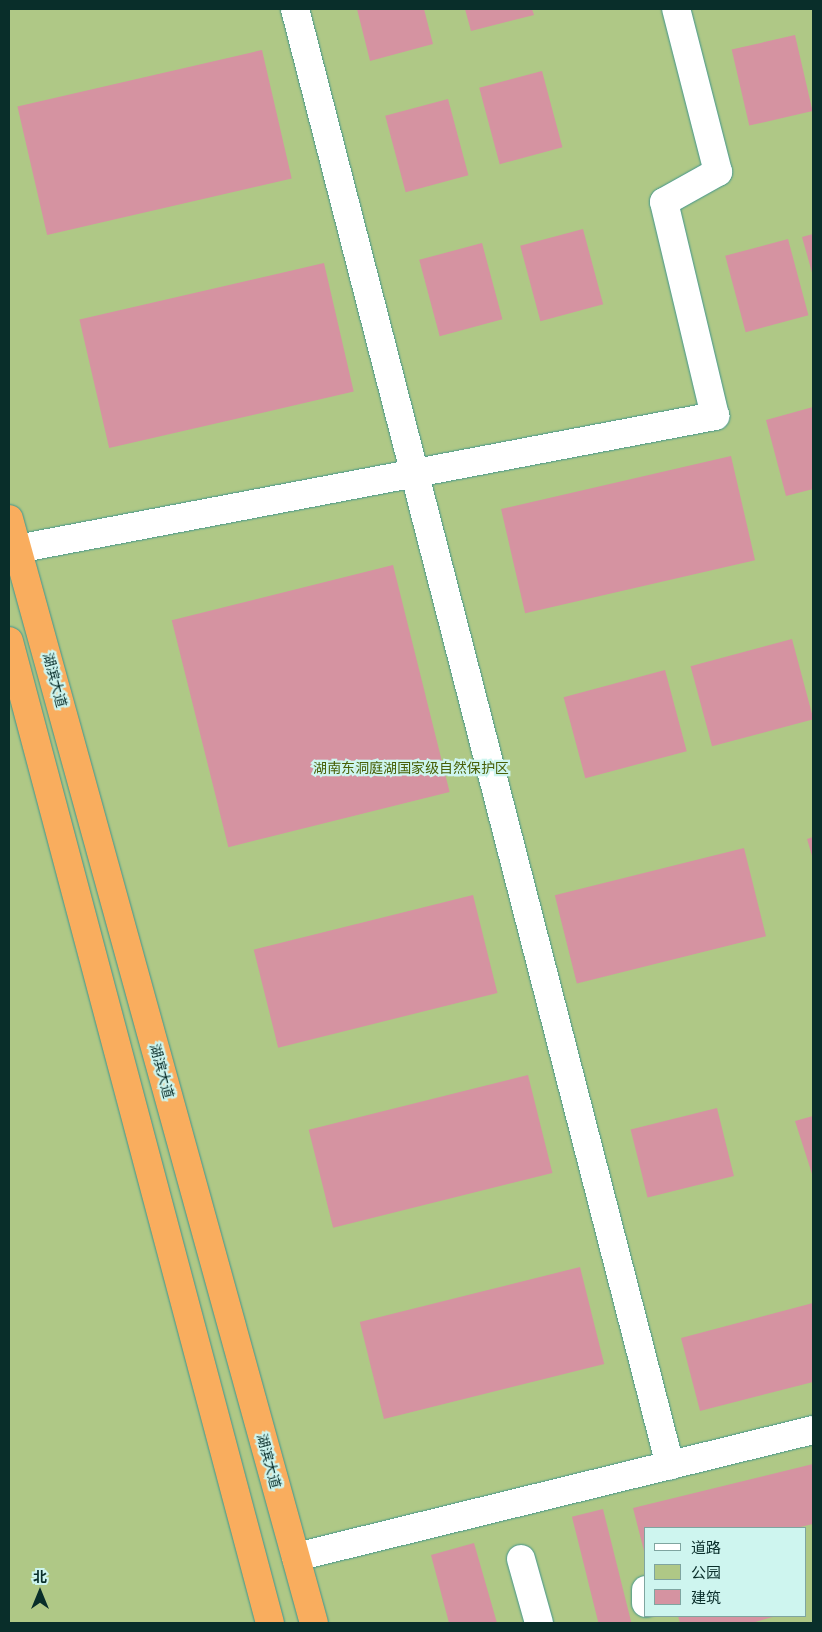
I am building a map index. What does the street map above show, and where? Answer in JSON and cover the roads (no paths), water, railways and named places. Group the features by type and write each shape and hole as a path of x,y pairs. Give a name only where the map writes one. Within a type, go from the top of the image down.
{"highway":[{"name":"湖滨大道","path":"9,519 314,1623"},
{"path":"9,641 270,1623"}],"street":[{"path":"295,9 670,1465"},
{"path":"17,549 715,416 664,202 718,172 676,9"},
{"path":"296,1557 813,1430"},
{"path":"521,1559 539,1623"}],"park label":[{"name":"湖南东洞庭湖国家级自然保护区","path":"411,768"}]}
